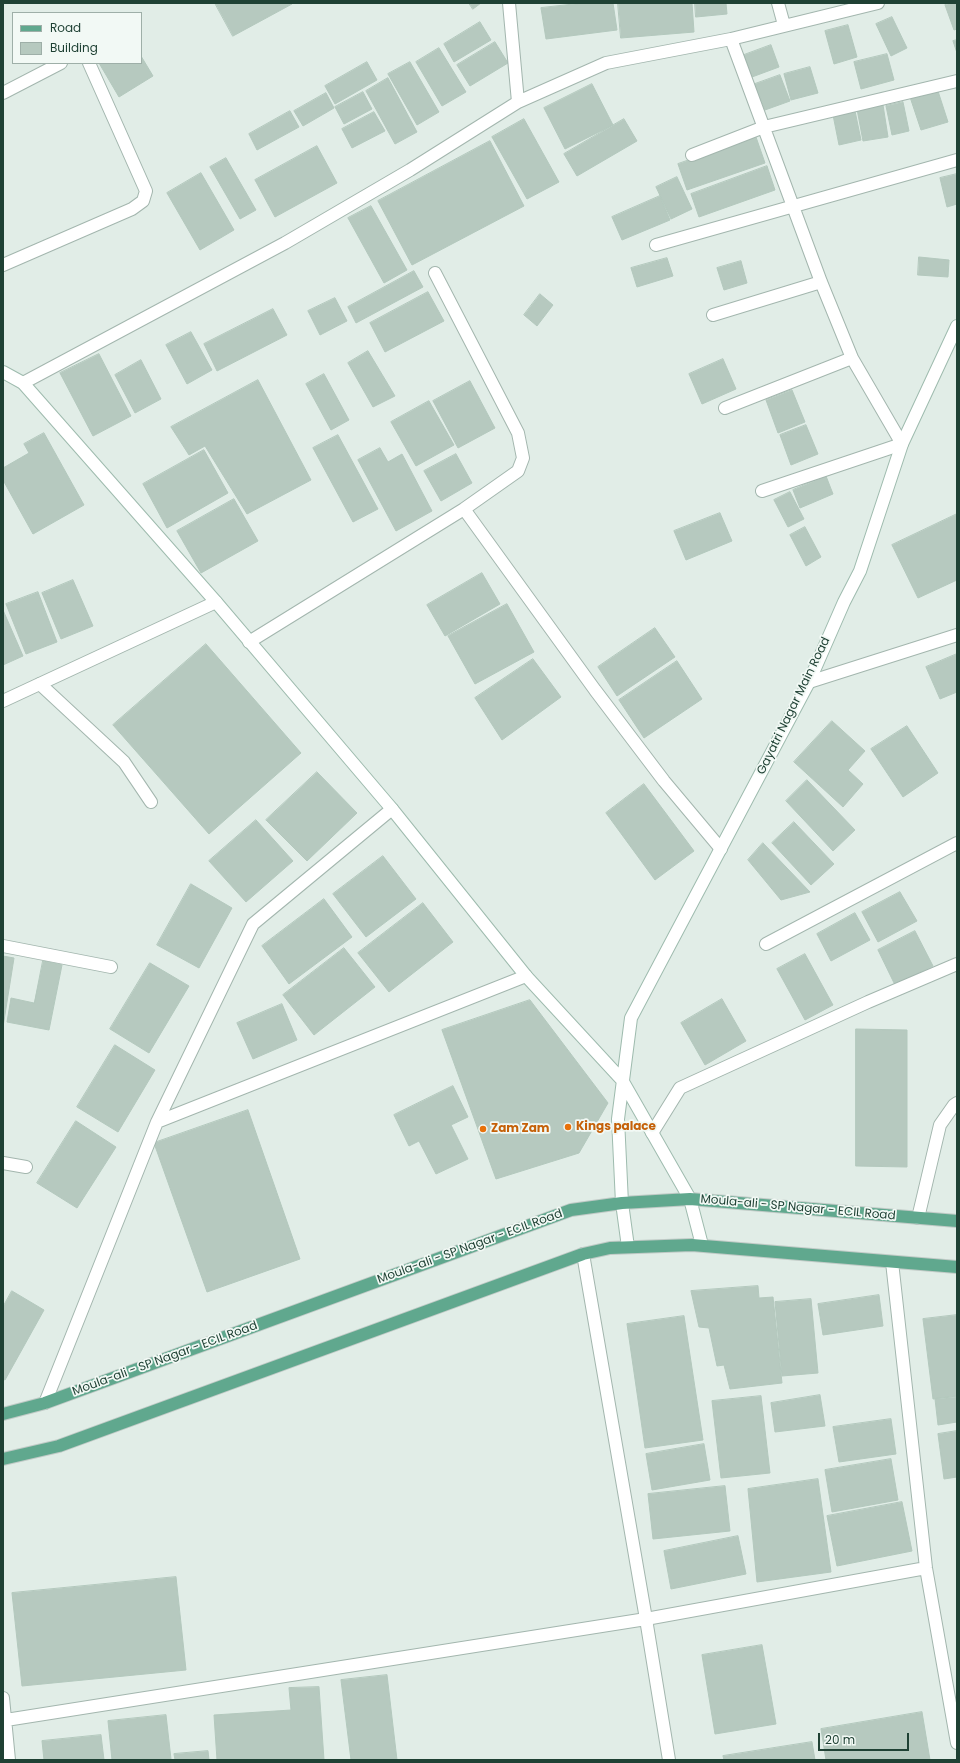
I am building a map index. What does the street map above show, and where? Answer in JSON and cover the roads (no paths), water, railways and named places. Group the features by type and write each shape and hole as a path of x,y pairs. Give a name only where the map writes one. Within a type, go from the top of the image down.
{"main road":[{"name":"Moula-ali - SP Nagar - ECIL Road","path":"3,1414 46,1403 571,1210 622,1203 690,1198 957,1221"},
{"path":"3,1459 59,1446 583,1254 610,1248 702,1245 957,1267"}],"street":[{"path":"509,3 518,102"},
{"path":"778,3 784,25"},
{"path":"23,383 285,243 410,170 518,102 606,63 731,39 878,3"},
{"path":"731,39 821,282 852,358 902,444 762,491"},
{"path":"3,93 60,64"},
{"path":"3,266 132,209 143,201 146,191 89,64"},
{"path":"692,155 764,127 957,81"},
{"path":"656,245 957,160"},
{"path":"249,642 464,509 518,471 524,458 518,433 435,273"},
{"path":"713,315 821,282"},
{"name":"Gayatri Nagar Main Road","path":"628,1247 622,1203 618,1119 631,1018 809,682 844,602 860,571 902,444 957,326"},
{"path":"725,408 852,358"},
{"path":"3,372 23,383 216,602 392,809 526,976 622,1080 690,1198 702,1245"},
{"path":"464,509 664,781 721,849"},
{"path":"3,701 216,602"},
{"path":"809,682 957,635"},
{"path":"40,684 124,762 151,802"},
{"path":"46,1403 157,1122 253,924 392,809"},
{"path":"766,944 957,843"},
{"path":"3,946 111,967"},
{"path":"652,1133 680,1088 868,1002 954,967 957,964"},
{"path":"157,1122 526,976"},
{"path":"918,1218 940,1125 957,1103"},
{"path":"3,1163 26,1167"},
{"path":"583,1254 669,1760"},
{"path":"892,1262 926,1568 957,1743"},
{"path":"6,1720 646,1619 926,1568"},
{"path":"3,1698 9,1760"}],"place":[{"name":"Kings palace","path":"568,1127"},
{"name":"Zam Zam","path":"483,1129"}]}
